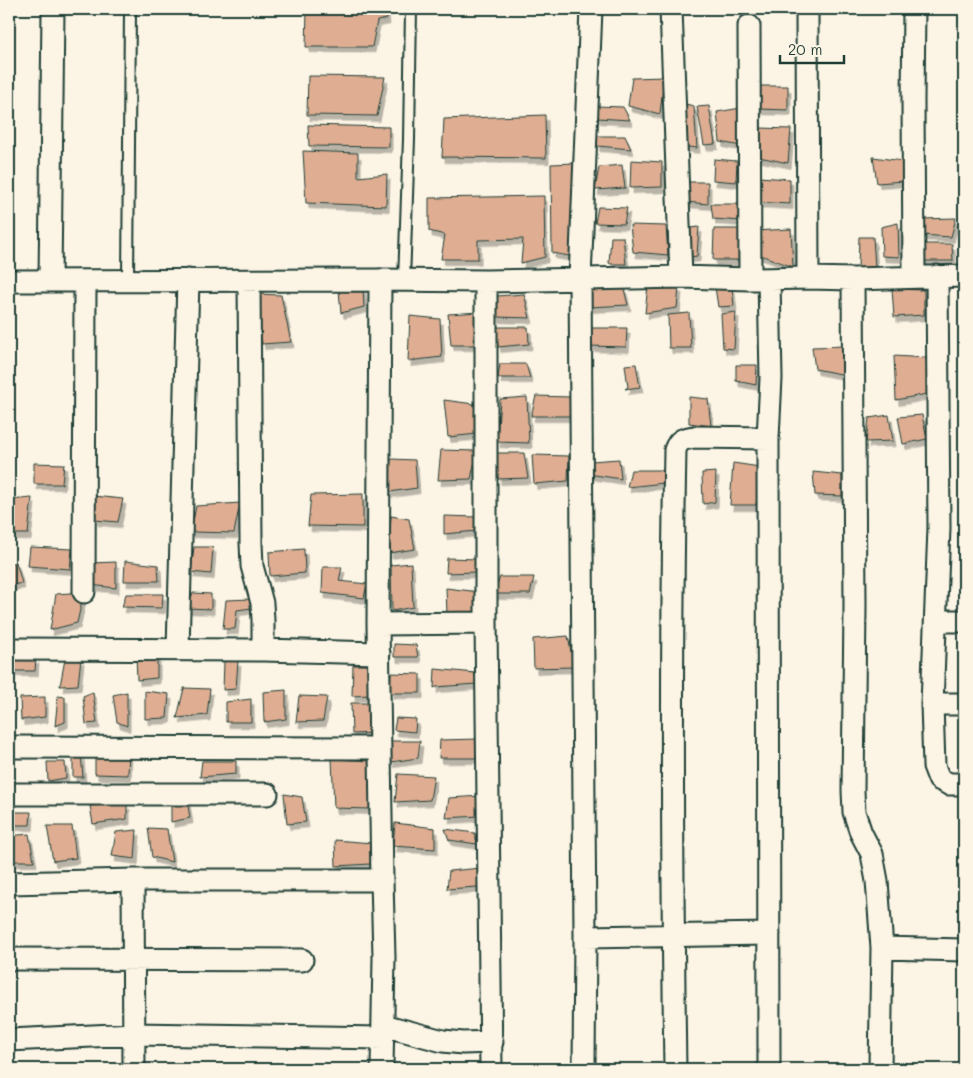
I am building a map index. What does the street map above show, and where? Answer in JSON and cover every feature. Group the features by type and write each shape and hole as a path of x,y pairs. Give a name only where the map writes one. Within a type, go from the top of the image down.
{"street":[{"path":"50,281 53,9"},
{"path":"584,1069 585,937 580,279 591,9"},
{"path":"671,9 681,277"},
{"path":"807,9 808,278"},
{"path":"914,9 914,277"},
{"path":"749,26 759,279 771,378 768,438 769,1069"},
{"path":"937,276 939,528 932,704 934,766 939,779 949,784 964,784"},
{"path":"9,281 486,281 681,277 853,279 964,276"},
{"path":"853,279 855,606 853,791 854,812 861,833 872,854 877,881 882,948 880,1069"},
{"path":"178,649 188,280"},
{"path":"380,280 378,653 384,957 382,1069"},
{"path":"84,592 86,281"},
{"path":"249,281 251,544 252,566 262,603 263,650"},
{"path":"486,281 486,623 491,1069"},
{"path":"676,1069 672,593 675,450 677,444 683,439 694,437 768,438"},
{"path":"936,621 964,621"},
{"path":"378,624 486,623"},
{"path":"9,649 178,649 378,653"},
{"path":"932,704 964,704"},
{"path":"9,747 380,748"},
{"path":"9,794 267,794"},
{"path":"9,883 133,880 382,880"},
{"path":"133,880 134,1069"},
{"path":"585,937 769,934"},
{"path":"882,948 964,950"},
{"path":"9,959 302,960"},
{"path":"9,1040 134,1034 382,1031 463,1044 492,1042"}],"lane":[{"path":"128,281 130,9"},
{"path":"404,281 411,9"}],"building":[{"path":"307,9 386,9 387,19 377,21 372,47 306,47"},
{"path":"308,76 385,77 377,116 307,115"},
{"path":"664,77 660,114 628,106 632,78"},
{"path":"757,86 788,86 788,110 758,109"},
{"path":"681,103 694,106 697,148 681,146"},
{"path":"596,106 623,107 630,120 597,118"},
{"path":"709,106 715,144 704,145 697,107"},
{"path":"741,108 741,146 720,142 717,112"},
{"path":"545,115 546,158 442,157 444,119"},
{"path":"308,125 389,127 389,147 309,146"},
{"path":"760,128 791,129 788,163 759,157"},
{"path":"596,136 625,136 631,149 597,146"},
{"path":"303,151 358,153 358,177 387,174 386,206 306,203"},
{"path":"873,157 903,161 904,181 877,183"},
{"path":"714,159 737,161 736,182 713,180"},
{"path":"631,160 662,162 662,187 630,188"},
{"path":"575,163 575,257 552,253 551,164"},
{"path":"622,165 625,188 595,190 599,167"},
{"path":"758,177 790,179 790,204 756,202"},
{"path":"683,182 708,182 708,204 685,202"},
{"path":"544,196 545,257 521,263 523,239 478,240 478,259 441,259 445,235 429,231 429,198"},
{"path":"711,204 742,204 742,221 713,219"},
{"path":"598,207 627,208 624,224 595,223"},
{"path":"956,218 951,237 921,235 920,219"},
{"path":"898,223 899,257 882,256 881,227"},
{"path":"630,225 666,226 668,255 633,252"},
{"path":"699,227 697,256 684,258 682,229"},
{"path":"714,229 741,229 744,260 713,260"},
{"path":"791,229 793,267 755,253 753,231"},
{"path":"611,237 623,237 626,264 609,263"},
{"path":"859,237 873,237 875,267 858,268"},
{"path":"920,244 952,244 953,261 920,261"},
{"path":"623,285 628,305 590,307 589,287"},
{"path":"648,285 679,288 677,308 645,313"},
{"path":"715,287 732,287 734,306 718,307"},
{"path":"363,288 364,307 341,313 339,290"},
{"path":"892,289 924,290 924,315 894,317"},
{"path":"257,294 281,295 291,342 262,344"},
{"path":"524,294 530,318 496,317 497,296"},
{"path":"480,312 477,345 451,345 448,314"},
{"path":"736,312 734,349 723,348 721,314"},
{"path":"689,313 691,348 669,348 668,315"},
{"path":"410,316 440,319 442,357 408,361"},
{"path":"496,327 528,327 529,344 498,347"},
{"path":"589,328 627,328 626,347 589,346"},
{"path":"846,346 846,375 815,369 812,347"},
{"path":"894,356 927,358 927,394 896,400"},
{"path":"500,364 526,364 530,378 498,378"},
{"path":"636,364 640,387 625,389 628,387 625,365"},
{"path":"736,365 757,365 756,385 736,381"},
{"path":"536,396 570,397 570,416 531,416"},
{"path":"527,397 529,443 497,442 500,399"},
{"path":"689,397 708,399 711,426 689,423"},
{"path":"444,400 474,404 478,434 448,437"},
{"path":"889,415 893,441 866,442 869,418"},
{"path":"922,415 927,439 903,444 898,417"},
{"path":"441,450 477,451 471,479 438,480"},
{"path":"497,453 524,453 528,478 498,479"},
{"path":"532,455 569,456 568,481 534,484"},
{"path":"391,459 415,460 417,488 389,492"},
{"path":"619,459 621,479 588,474 591,461"},
{"path":"34,463 64,464 62,484 34,484"},
{"path":"733,463 760,467 756,505 730,505"},
{"path":"631,470 662,470 665,483 627,487"},
{"path":"716,472 715,502 703,504 702,473"},
{"path":"813,472 842,475 842,496 815,495"},
{"path":"363,494 363,527 308,526 311,495"},
{"path":"93,496 123,499 118,522 95,520"},
{"path":"32,498 28,534 9,534 9,500"},
{"path":"240,503 234,533 191,532 196,506"},
{"path":"391,516 409,519 415,549 389,553"},
{"path":"444,516 477,517 477,531 444,534"},
{"path":"30,547 72,549 70,569 28,566"},
{"path":"194,547 213,547 211,574 191,572"},
{"path":"304,549 305,573 270,576 269,552"},
{"path":"447,558 477,559 477,572 446,573"},
{"path":"125,561 158,565 159,581 124,581"},
{"path":"16,562 22,583 9,586 9,564"},
{"path":"116,562 116,588 90,585 91,563"},
{"path":"411,563 413,607 392,611 391,565"},
{"path":"323,567 342,567 339,581 367,584 364,598 322,593"},
{"path":"500,577 534,577 530,594 494,594"},
{"path":"446,588 480,592 476,612 447,614"},
{"path":"84,592 77,623 50,630 56,594"},
{"path":"193,593 211,594 211,609 187,608"},
{"path":"126,594 163,594 162,608 122,607"},
{"path":"252,599 252,608 237,610 235,629 223,629 226,600"},
{"path":"568,636 574,667 534,668 533,639"},
{"path":"394,644 416,645 418,657 394,657"},
{"path":"136,655 157,657 157,678 137,680"},
{"path":"36,658 35,671 9,671 9,661"},
{"path":"81,658 78,685 60,686 65,659"},
{"path":"224,661 238,661 236,689 223,690"},
{"path":"353,665 371,665 370,695 352,696"},
{"path":"435,669 475,673 476,684 434,688"},
{"path":"391,673 420,674 420,693 390,693"},
{"path":"184,688 210,689 207,715 177,718"},
{"path":"286,690 286,719 264,722 263,692"},
{"path":"145,691 169,694 167,718 145,719"},
{"path":"93,692 97,723 86,724 83,696"},
{"path":"127,692 127,726 117,722 113,695"},
{"path":"58,696 65,697 65,722 55,726"},
{"path":"299,696 327,697 323,721 296,722"},
{"path":"45,697 45,717 21,720 20,698"},
{"path":"251,699 251,722 226,722 226,702"},
{"path":"351,703 374,703 373,733 352,734"},
{"path":"396,718 416,719 415,732 394,730"},
{"path":"479,739 479,758 439,758 440,740"},
{"path":"391,741 420,741 418,758 391,762"},
{"path":"95,751 129,751 128,775 95,774"},
{"path":"81,754 83,777 73,777 73,759"},
{"path":"332,759 372,761 370,809 334,808"},
{"path":"202,761 236,761 236,774 200,777"},
{"path":"47,762 65,762 66,778 48,781"},
{"path":"398,774 434,776 430,800 395,802"},
{"path":"284,794 302,797 306,822 287,824"},
{"path":"481,796 479,816 446,818 449,798"},
{"path":"187,799 190,818 171,822 171,800"},
{"path":"127,804 127,819 93,824 90,806"},
{"path":"9,812 31,812 30,825 9,825"},
{"path":"395,823 435,828 435,849 393,846"},
{"path":"47,826 72,826 76,858 53,861"},
{"path":"148,828 167,829 172,862 152,857"},
{"path":"445,829 475,833 477,844 449,840"},
{"path":"137,830 135,859 112,856 116,832"},
{"path":"29,834 34,861 9,861 9,836"},
{"path":"335,840 372,843 371,864 336,866"},
{"path":"481,868 478,887 447,889 449,871"}]}
